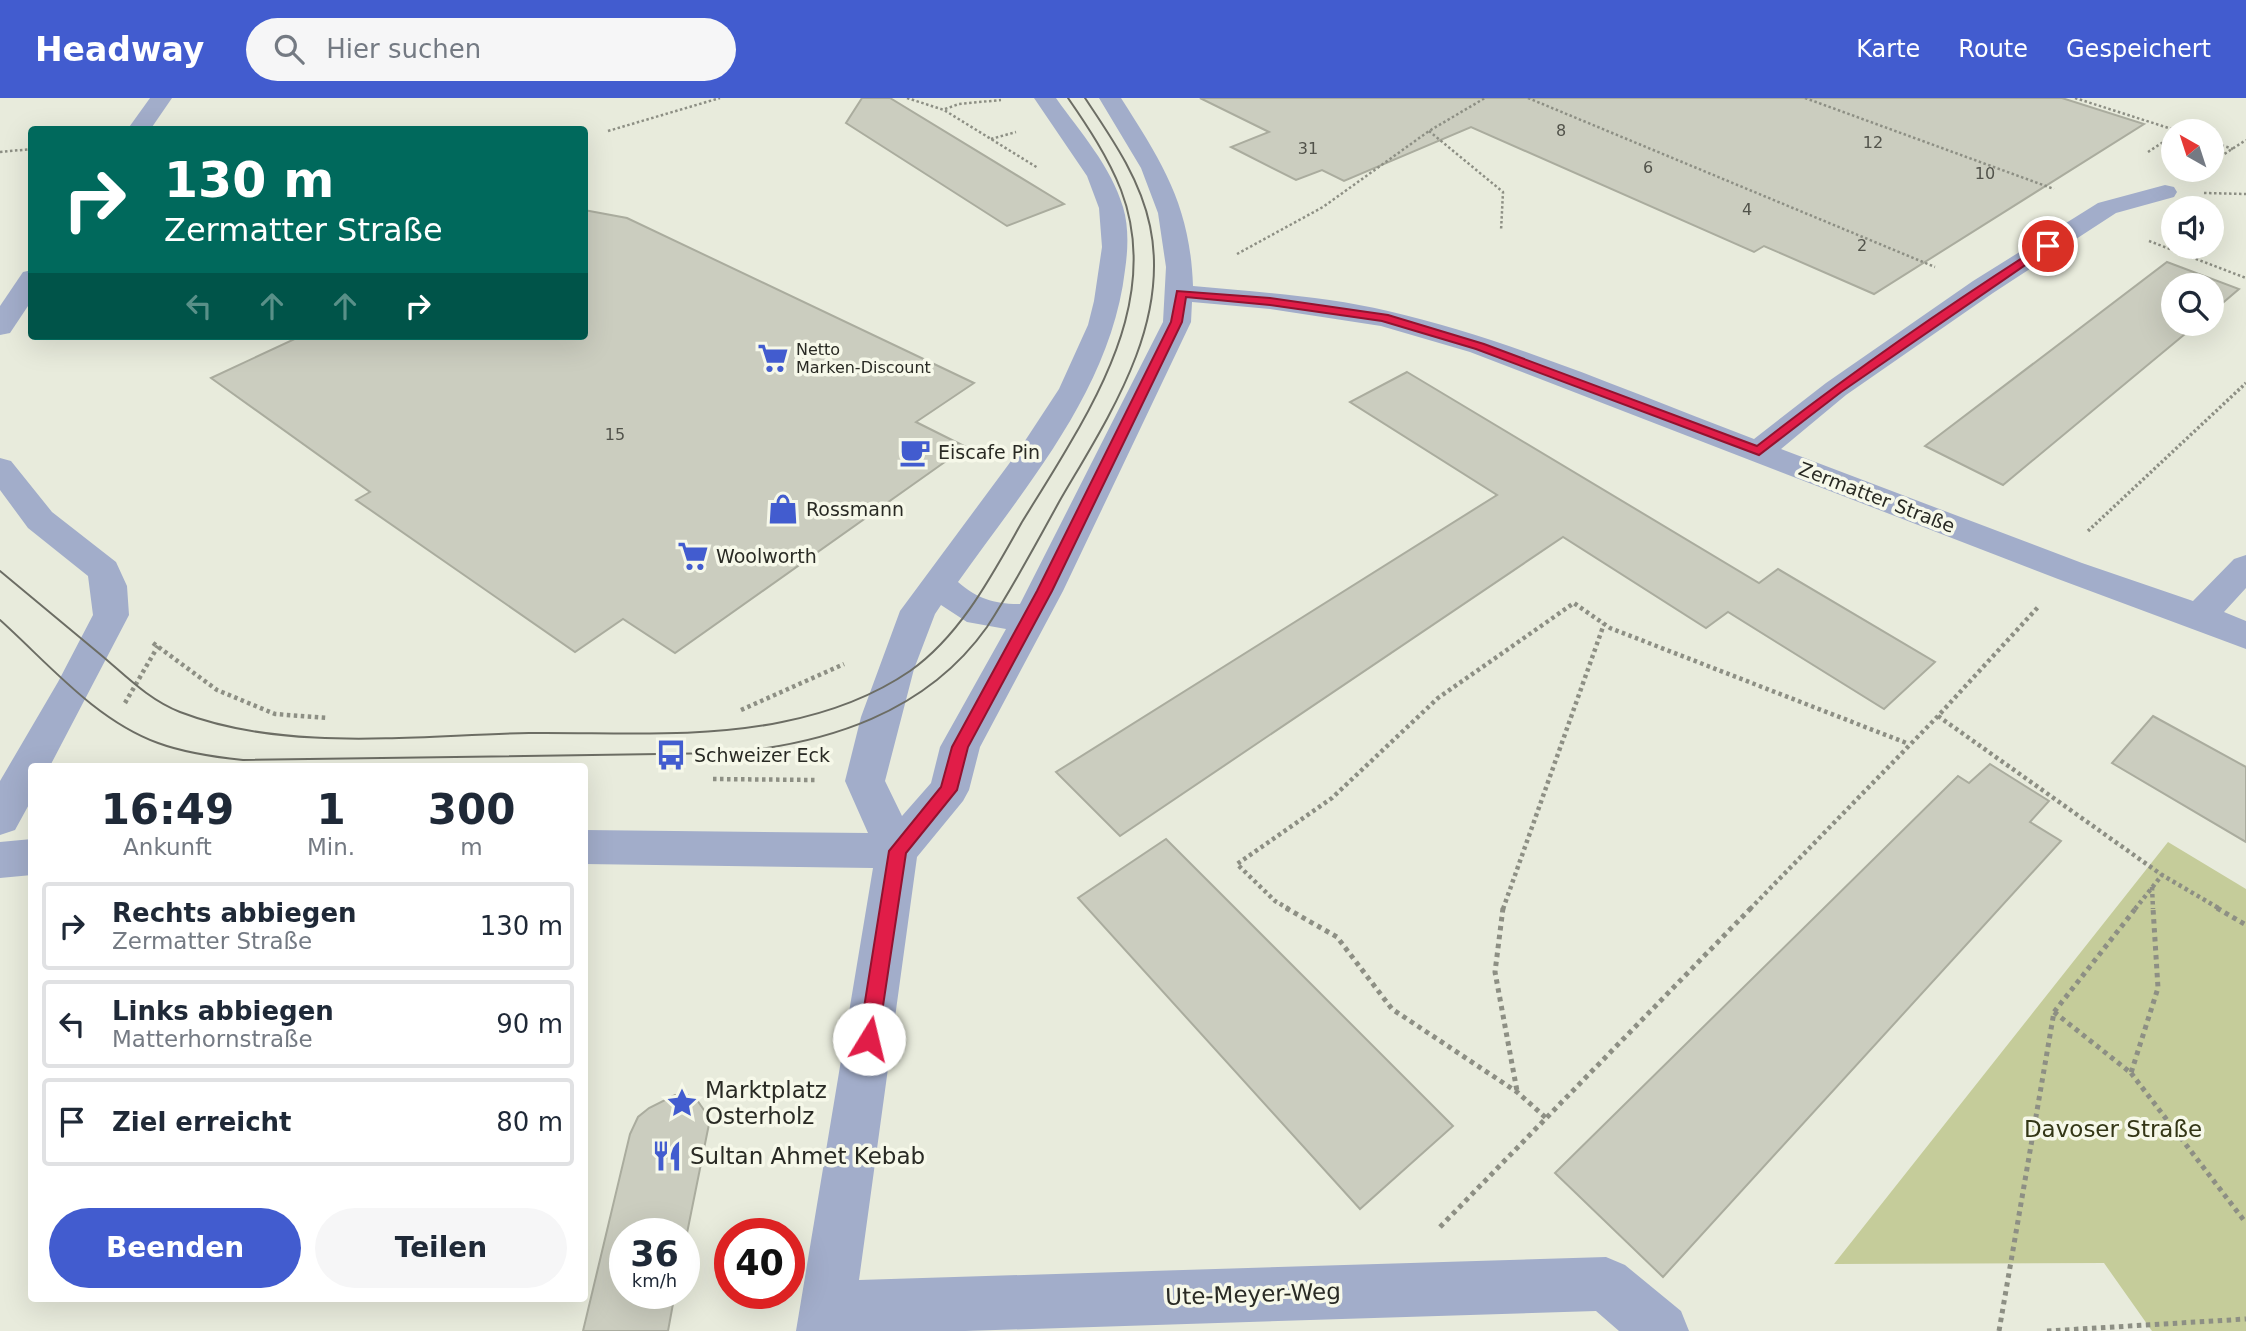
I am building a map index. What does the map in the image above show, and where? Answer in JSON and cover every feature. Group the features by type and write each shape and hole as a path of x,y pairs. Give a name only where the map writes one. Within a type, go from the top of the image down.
{"street":[{"path":"141,126 161,98"},
{"path":"897,851 865,781 893,676 919,611 1029,459 1074,389 1102,325 1108,300 1115,247 1111,208 1099,176 1045,98"},
{"path":"826,1319 897,851 949,790 960,747 1031,616 1177,322 1180,283 1178,239 1158,177 1110,98"},
{"path":"1759,452 1836,389 1983,287 2107,208 2165,192"},
{"name":"Zermatter Straße","path":"1180,283 1270,301 1384,318 1480,346 2246,636"},
{"path":"0,327 24,300"},
{"path":"0,468 40,520 104,570 109,586 111,615 31,763"},
{"path":"2199,616 2246,568"},
{"path":"938,584 968,609 993,617 1031,616"},
{"path":"0,818 28,769"},
{"path":"588,847 897,851"},
{"path":"0,860 28,857"},
{"name":"Ute-Meyer-Weg","path":"826,1319 1379,1290 1606,1284 1661,1331"}],"path":[{"path":"608,131 720,98"},
{"path":"907,98 944,110 1051,177 1091,166"},
{"path":"1180,283 1323,207 1429,131 1485,98"},
{"path":"1528,98 1983,287"},
{"path":"1805,98 2107,208"},
{"path":"2075,98 2161,126"},
{"path":"944,110 958,104 1006,99"},
{"path":"1429,131 1503,192 1501,231"},
{"path":"2224,155 2246,140"},
{"path":"2148,152 2161,144"},
{"path":"2224,146 2233,149"},
{"path":"0,152 28,149"},
{"path":"2197,259 2246,278"},
{"path":"1379,1290 1938,716 2062,567 2246,383"},
{"path":"1546,1118 1517,1092 1392,1009 1336,937 1275,901 1237,864 1332,798 1438,698 1574,603 1604,624 1909,744"},
{"path":"111,615 217,690 275,714 328,718"},
{"path":"1517,1092 1495,972 1503,907 1604,624"},
{"path":"741,710 854,659"},
{"path":"1938,716 2162,875 2246,925"},
{"path":"713,779 806,780"},
{"path":"1999,1331 2054,1012 2162,875"},
{"path":"2132,1073 2158,988 2152,886"},
{"path":"2054,1012 2132,1073 2246,1223"},
{"path":"2047,1331 2246,1319"}],"green space":[{"name":"Davoser Straße","path":"2168,842 2246,889 2246,1331 2152,1331 2104,1263 1834,1264"}],"building":[{"path":"862,98 890,98 1064,204 1007,226 846,123"},
{"path":"1200,98 2062,98 2144,124 1874,294 1764,246 1754,252 1471,127 1344,181 1322,170 1296,180 1231,147 1269,132"},
{"path":"588,211 627,218 974,383 916,422 966,447 675,653 623,619 575,652 356,500 370,492 211,378 292,340 588,340"},
{"path":"2167,262 2196,273 2161,273 2161,336 2183,336 2003,485 1925,446"},
{"path":"2224,283 2239,289 2224,302"},
{"path":"1407,372 1759,583 1778,569 1935,662 1884,709 1728,612 1706,628 1563,537 1120,836 1056,772 1497,495 1350,402"},
{"path":"2153,716 2246,767 2246,842 2112,763"},
{"path":"1990,764 2049,801 2030,822 2061,841 1663,1277 1555,1173 1958,776 1969,783"},
{"path":"1166,839 1453,1126 1360,1209 1078,898"},
{"path":"675,1095 687,1095 697,1100 706,1113 709,1124 690,1218 610,1218 630,1134 638,1117 649,1108"},
{"path":"609,1222 609,1309 672,1309 668,1331 583,1331"}],"tram line":[{"path":"0,571 158,701 180,712 221,725 263,733 352,739 529,733 687,733 782,722 832,709 865,696 910,671 928,656 945,640 974,603 1086,416 1115,354 1132,289 1134,257 1130,223 1121,190 1110,166 1068,98"},
{"path":"0,620 73,689 113,720 158,743 232,759 726,753 801,742 872,719 935,682 962,657 987,627 1114,405 1143,335 1151,300 1154,263 1150,226 1132,175 1085,98"}],"place":[{"name":"Netto Marken-Discount","path":"773,358"},
{"name":"Eiscafe Pin","path":"915,452"},
{"name":"Rossmann","path":"783,509"},
{"name":"Woolworth","path":"693,556"},
{"name":"Schweizer Eck","path":"671,755"},
{"name":"Marktplatz Osterholz","path":"682,1103"},
{"name":"Sultan Ahmet Kebab","path":"667,1156"}],"route":[{"path":"869,1039 897,851 949,790 960,747 1045,591 1177,322 1181,293 1270,301 1384,318 1480,346 1759,452 1836,389 1983,287 2048,246"}]}
